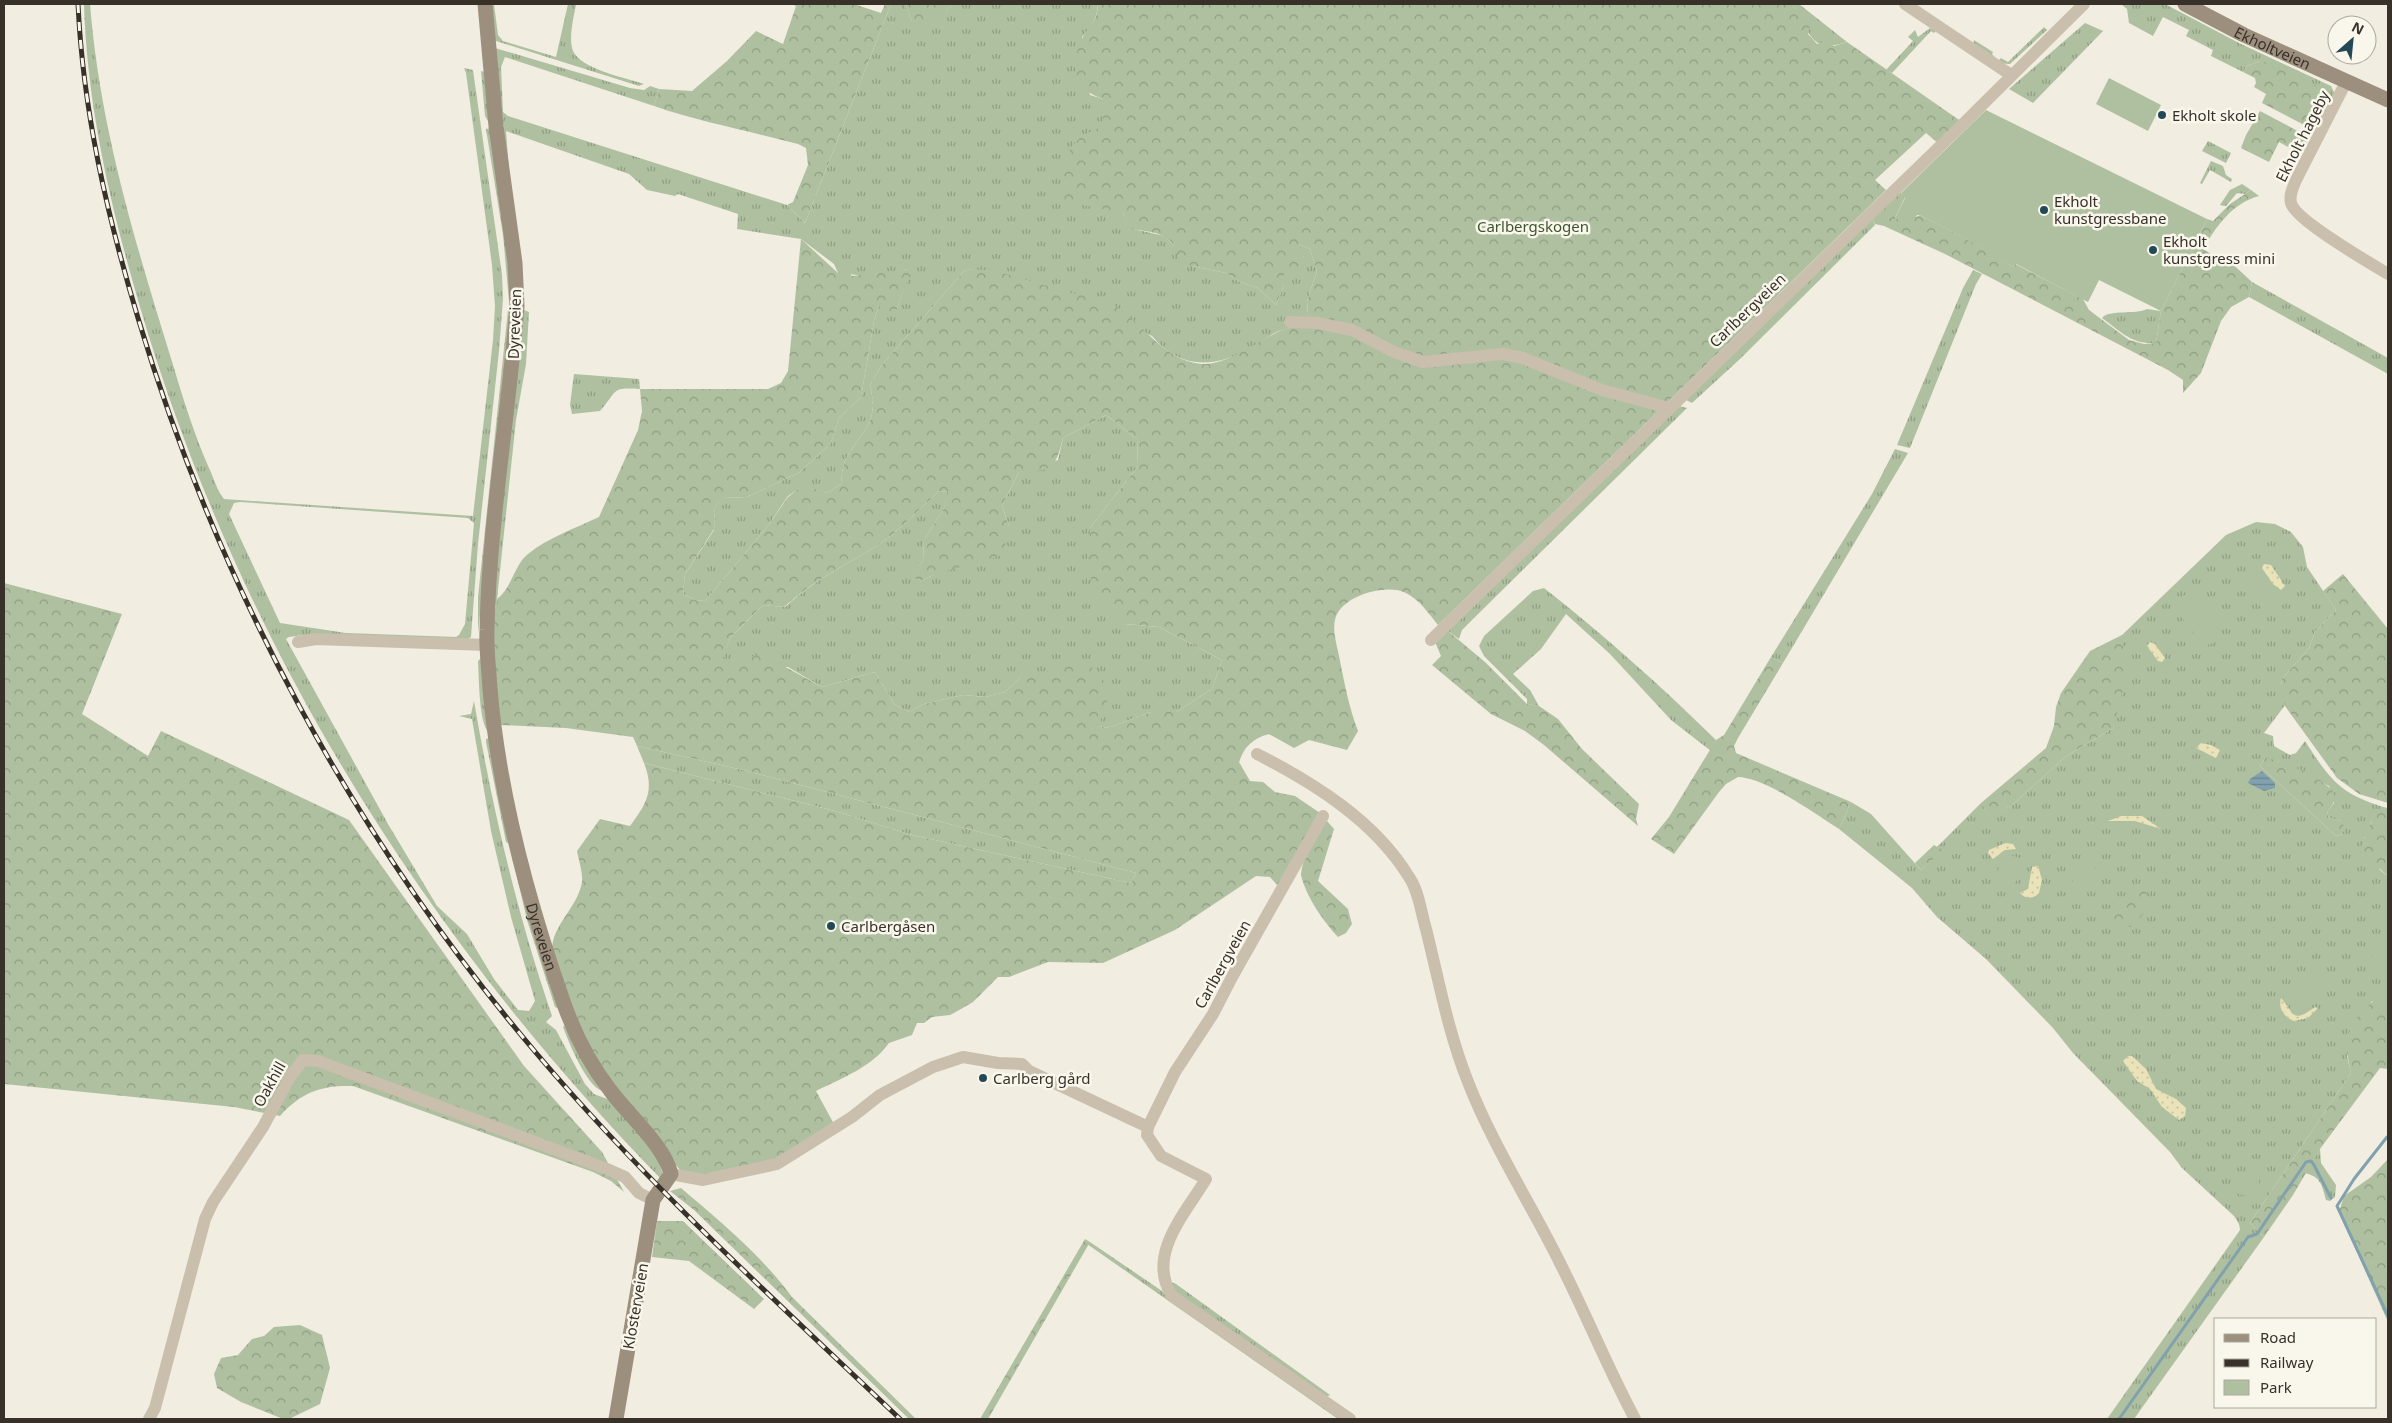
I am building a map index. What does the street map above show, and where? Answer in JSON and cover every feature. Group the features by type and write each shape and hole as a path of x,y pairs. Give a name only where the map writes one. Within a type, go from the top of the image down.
{"main road":[{"name":"Dyreveien","path":"484,4 496,126 515,263 517,306 513,364 489,580 487,645 498,755 517,847 563,1003 579,1041 593,1066 614,1095 664,1155 671,1174"},
{"name":"Ekholtveien","path":"2185,4 2244,35 2388,100"},
{"path":"656,1197 671,1174"},
{"name":"Klosterveien","path":"616,1419 656,1197"}],"street":[{"path":"1905,4 2011,75"},
{"name":"Carlbergveien","path":"1431,640 1964,124 2084,4"},
{"name":"Ekholt hageby","path":"2346,82 2296,180 2292,190 2291,204 2295,211 2310,224 2388,274"},
{"path":"1290,322 1318,323 1352,330 1394,352 1424,362 1503,354 1523,358 1602,390 1669,408"},
{"path":"298,642 316,639 487,645"},
{"path":"1257,754 1294,773 1340,803 1395,855 1411,879 1427,936 1449,1032 1468,1083 1488,1129 1562,1267 1635,1419"},
{"name":"Carlbergveien","path":"1148,1126 1175,1072 1213,1014 1323,816"},
{"path":"671,1174 703,1180 777,1164 852,1116 880,1095 933,1067 963,1057 998,1063 1022,1064 1029,1071 1148,1126 1147,1135 1161,1156 1206,1180 1164,1249 1162,1265 1164,1281 1172,1296 1350,1419"},
{"name":"Oakhill","path":"149,1419 155,1408 205,1219 213,1202 263,1127 290,1077 303,1060 318,1061 608,1169 625,1177 639,1193 656,1197"}],"green space":[{"path":"84,4 90,4 102,97 111,143 134,233 190,419 219,492 224,499 473,516 493,340 495,306 492,265 464,68 473,70 502,275 503,298 478,544 471,637 468,639 303,635 286,639 388,824 437,906 467,934 494,979 518,1010 529,1011 535,1001 511,917 491,831 472,719 459,716 471,714 474,701 489,782 507,860 527,938 552,1016 546,1022 556,1030 585,1084 594,1094 610,1100 656,1153 663,1175 662,1180 574,1085 493,986 417,883 347,775 285,664 229,549 181,430 140,307 119,232 102,157 95,119 86,43","holes":["240,502 468,518 474,523 465,624 456,637 346,633 280,623 229,514 234,503"]},
{"path":"490,4 494,4 498,35 503,41 556,57 568,4 576,4 571,40 573,51 578,57 594,68 644,84 639,86 496,41 494,39"},
{"path":"791,4 854,4 881,13 885,4 891,4 805,223 787,205 793,202 808,165 806,148 798,144 707,122 654,106 659,89 692,91 727,61 756,31 783,44 796,6"},
{"path":"891,4 905,4 912,21 946,11 952,4 1098,4 1093,22 1082,37 1090,95 1103,99 1103,128 1123,213 1133,229 1165,236 1192,266 1226,273 1238,281 1258,288 1276,305 1284,285 1284,272 1299,244 1310,249 1317,271 1307,301 1309,326 1282,330 1252,348 1225,359 1211,362 1186,360 1174,355 1152,336 1073,298 1011,277 977,270 964,271 881,366 870,385 873,410 871,419 845,461 841,484 827,493 803,486 788,496 768,526 705,601 695,600 683,594 685,574 714,530 715,506 723,498 747,497 800,472 831,443 839,418 861,397 874,321 879,306 897,309 909,269 867,276 838,273 834,264 801,239 737,229 738,214 678,194 675,196 647,190 629,174 506,131 512,207 495,48 630,88 644,90 650,86 659,89 654,106 505,57 501,67 503,112 508,116 787,205 805,223"},
{"path":"905,4 952,4 944,13 934,19 918,22 912,21"},
{"name":"Carlbergskogen","path":"1098,4 1792,4 1810,26 1808,34 1817,44 1826,41 1834,46 1847,42 1962,122 1938,143 1926,133 1875,180 1886,190 1438,625 1416,599 1397,590 1376,591 1354,598 1345,604 1339,612 1334,625 1348,696 1358,731 1347,750 1309,740 1294,748 1269,734 1258,738 1250,744 1239,762 1250,781 1263,782 1275,792 1295,796 1320,813 1334,829 1318,881 1348,909 1352,924 1346,933 1338,937 1321,917 1311,900 1301,875 1304,860 1277,885 1270,877 1256,876 1175,930 1103,963 1048,962 1009,977 998,977 973,1002 961,1009 950,1015 932,1017 924,1023 917,1023 912,1035 889,1043 874,1059 865,1065 816,1091 834,1124 780,1159 706,1175 680,1170 593,1058 571,1009 552,950 556,932 580,891 582,882 577,851 600,819 630,826 644,804 649,789 644,763 835,811 912,835 1131,883 1136,873 743,770 637,746 633,737 566,728 501,725 493,646 494,614 497,599 506,589 519,564 528,554 553,538 599,517 638,430 642,411 640,389 768,389 781,383 788,371 801,239 838,273 847,270 852,276 909,269 913,273 904,287 897,309 889,312 879,306 874,321 861,397 839,418 831,443 800,472 747,497 724,498 715,506 714,529 685,574 683,594 695,600 705,601 768,526 788,497 803,485 827,493 841,484 845,461 871,419 873,410 870,385 881,366 964,271 985,270 999,273 1107,302 1123,312 1165,349 1188,361 1202,364 1222,361 1282,330 1309,326 1307,301 1317,271 1310,249 1299,244 1302,266 1284,272 1284,285 1276,305 1258,288 1238,281 1226,273 1192,266 1179,261 1177,252 1169,240 1157,234 1132,229 1123,213 1063,201 1062,177 1067,155 1080,138 1103,127 1103,99 1085,89 1076,75 1075,67 1078,49 1097,11","holes":["1106,415 1137,439 1138,466 1090,528 1088,570 1099,603 1125,624 1159,627 1222,660 1212,689 1176,712 1151,712 1108,728 1099,726 1111,689 1087,662 1021,677 1005,692 985,697 963,695 924,704 909,712 894,704 875,672 822,687 762,654 721,664 730,638 763,605 784,607 818,581 878,545 909,520 939,491 948,492 944,508 924,540 923,560 911,577 921,581 933,575 1003,555 1009,526 1002,506 1019,472 1039,471 1050,467 1057,457 1063,438"]},
{"path":"1792,4 1799,4 1847,42 1824,45 1817,42 1807,30"},
{"path":"2121,4 2165,4 2239,43 2331,86 2335,94 2316,127 2324,105 2260,61 2247,66 2243,72 2211,56 2213,50 2186,36 2189,30 2163,17 2153,36 2129,23 2127,9"},
{"path":"2085,23 2103,31 2033,103 2009,89"},
{"path":"2044,27 2047,30 2010,64 2005,64 1995,60 1973,44 1974,40 1993,52 1992,54 1998,61 2001,58 2008,62"},
{"path":"1930,28 1936,31 1934,33 1931,31 1892,73 1886,70 1913,41 1908,37 1915,30 1918,37"},
{"path":"2260,61 2269,63 2320,87 2323,104 2321,116 2316,126 2312,129 2262,103 2266,94 2254,87 2256,83 2255,78 2243,72 2247,66"},
{"path":"481,71 484,72 489,123 485,116"},
{"path":"2109,78 2161,105 2148,131 2096,104"},
{"name":"Ekholt kunstgressbane","path":"1986,110 2207,219 2161,311 2099,280 2088,302 2016,264 2014,267 1994,257 1994,254 1920,215 1917,215 1912,225 1895,218 1905,198 1901,193"},
{"path":"2260,111 2309,137 2301,154 2279,142 2269,162 2241,148"},
{"path":"491,128 509,256 509,301 503,235 486,129"},
{"path":"2208,141 2231,153 2226,163 2202,151"},
{"path":"2211,161 2223,166 2226,175 2232,179 2231,182 2210,170 2202,184 2200,183"},
{"path":"2242,184 2251,190 2245,194 2237,193 2226,206 2220,205 2230,190"},
{"path":"1898,190 1905,197 1895,218 1906,222 1920,215 1995,254 1994,256 2014,267 2015,264 2083,299 2089,310 2129,340 2144,344 2156,343 2161,311 2207,219 2213,221 2230,204 2251,190 2259,196 2249,199 2233,210 2219,224 2203,249 2217,258 2225,257 2252,282 2249,297 2231,307 2221,321 2201,373 2183,393 2183,380 2168,370 1945,254 1884,226 1875,224 1872,218"},
{"path":"1872,218 1875,225 1740,359 1692,403 1684,399"},
{"path":"1973,270 1982,274 1976,284 1910,448 1897,445 1963,288"},
{"path":"2252,282 2388,358 2388,374 2249,297"},
{"path":"2147,309 2161,311 2156,343 2140,342 2133,339 2102,318 2110,314"},
{"path":"508,310 512,310 478,633 478,597"},
{"path":"524,310 529,312 526,364 516,420 497,599 493,618 493,592"},
{"path":"574,374 639,379 640,389 619,390 600,411 572,414 570,405"},
{"path":"1679,406 1687,408 1462,630 1459,639 1448,631"},
{"path":"1106,415 1137,439 1138,466 1090,528 1125,624 1159,627 1222,660 1212,689 1176,712 1151,712 1108,728 1099,726 1021,677 1005,692 985,697 963,695 924,704 909,712 894,704 875,672 822,687 788,667 720,665 730,638 763,605 785,607 806,589 886,539 939,491 949,492 944,508 924,540 923,560 912,577 921,581 933,575 1009,526 1002,506 1019,472 1058,460 1063,438"},
{"path":"1895,449 1908,453 1783,663 1771,657 1872,494"},
{"path":"2256,522 2275,524 2291,532 2303,547 2307,567 2336,610 2315,632 2309,648 2281,680 2286,704 2264,733 2273,736 2274,746 2290,755 2296,753 2305,741 2322,766 2338,784 2358,797 2387,808 2371,822 2368,835 2364,838 2380,870 2388,876 2388,1001 2372,1001 2347,1056 2351,1073 2250,1223 2264,1237 2134,1419 2107,1419 2240,1230 2239,1224 2234,1216 2182,1168 2170,1152 2073,1053 2053,1028 1986,959 1937,917 1912,888 1839,829 1851,802 1871,814 1921,870 1942,850 1937,847 1981,803 1989,815 2011,806 2065,757 2113,728 2121,636 2226,535","holes":["2265,758 2280,762 2329,786 2334,803 2327,812 2329,818 2341,821 2342,834 2336,836 2260,766"]},
{"path":"2256,567 2262,571 2278,597 2276,606 2269,611 2262,609 2243,581 2245,573"},
{"path":"2343,574 2388,629 2388,803 2359,794 2337,778 2285,706 2281,680 2309,648 2315,632 2336,610 2323,591"},
{"path":"4,583 122,614 82,714 148,756 161,731 349,820 524,1066 602,1152 624,1192 611,1181 593,1172 353,1086 331,1087 313,1092 296,1101 280,1116 234,1107 4,1084"},
{"path":"1544,588 1632,661 1716,740 1711,751 1671,720 1610,654 1566,614 1541,649 1513,674 1530,690 1539,706 1527,704 1527,699 1484,656 1479,646 1484,636 1533,591"},
{"path":"2195,589 2202,589 2221,633 2211,644 2202,646 2174,605 2181,597"},
{"path":"1448,631 1485,662 1527,704 1539,706 1558,719 1582,749 1639,804 1636,819 1638,826 1544,745 1525,731 1491,714 1432,665 1441,656 1435,642"},
{"path":"2122,635 2127,674 2113,728 2065,757 2011,806 1989,816 1981,803 2046,748 2054,726 2056,707 2061,693 2090,651"},
{"path":"1771,657 1783,663 1738,738 1734,746 1736,753 1851,802 1839,829 1775,789 1762,783 1738,777 1726,784 1719,792 1674,854 1651,839 1669,817 1716,740 1724,735"},
{"path":"481,658 487,730 482,717 480,697 478,661"},
{"path":"489,738 510,844 506,842 486,742 486,739"},
{"path":"637,746 743,770 1136,873 1131,883 912,835 835,811 644,763"},
{"path":"2265,758 2303,771 2331,789 2334,799 2327,812 2329,818 2341,821 2345,829 2342,834 2336,836 2260,766"},
{"path":"2387,808 2388,876 2359,851 2374,816"},
{"path":"1934,845 1943,850 1921,870 1915,863"},
{"path":"511,852 559,1009 555,1007 527,920"},
{"path":"2010,855 2022,859 2023,872 2014,884 2006,888 1999,882 1998,871 2001,860"},
{"path":"2084,862 2092,863 2099,875 2097,882 2087,890 2080,892 2072,886 2073,874"},
{"path":"2144,884 2150,908 2130,927 2107,921"},
{"path":"2382,938 2388,941 2388,962 2383,963 2373,959 2370,947 2374,940"},
{"path":"2315,963 2324,968 2330,977 2325,989 2311,1004 2298,1009 2292,1009 2290,996 2295,984"},
{"path":"2373,1001 2388,1001 2388,1069 2380,1068 2320,1149 2293,1195 2264,1237 2250,1223 2351,1073 2347,1049 2349,1033 2357,1019"},
{"path":"565,1025 602,1091 590,1081 584,1072 569,1043 563,1027"},
{"path":"2320,1149 2321,1163 2336,1185 2335,1197 2330,1201 2326,1200 2318,1179 2305,1173"},
{"path":"2388,1159 2388,1322 2339,1212 2344,1196 2371,1177"},
{"path":"2247,1174 2255,1175 2259,1180 2260,1189 2249,1195 2236,1193 2235,1185 2238,1177"},
{"path":"681,1188 726,1226 754,1253 792,1297 916,1419 909,1419 694,1210 670,1191"},
{"path":"657,1221 683,1221 764,1299 754,1309 689,1261 652,1257"},
{"path":"1085,1239 1090,1242 988,1419 980,1419"},
{"path":"1090,1242 1344,1419 1338,1419 1087,1244"},
{"path":"1171,1282 1330,1395 1326,1397 1175,1293"},
{"path":"300,1325 322,1335 330,1368 320,1404 289,1419 283,1419 241,1402 217,1388 214,1374 221,1358 238,1355 252,1339 264,1336 274,1327"}],"sand":[{"path":"2264,564 2271,565 2285,586 2281,590 2273,584 2262,568"},
{"path":"2150,642 2154,643 2165,658 2162,662 2158,661 2147,646"},
{"path":"2201,743 2211,745 2220,750 2216,758 2196,748"},
{"path":"2121,816 2142,816 2161,829 2135,821 2108,821"},
{"path":"2005,843 2013,844 2016,849 2005,850 1993,859 1988,853 1989,850"},
{"path":"2038,866 2042,880 2039,893 2032,897 2024,896 2020,893 2028,889 2032,867"},
{"path":"2281,998 2291,1012 2297,1016 2315,1007 2318,1008 2308,1018 2294,1021 2283,1012 2280,1005"},
{"path":"2128,1056 2132,1056 2146,1069 2156,1089 2176,1099 2186,1108 2185,1116 2179,1120 2162,1107 2150,1089 2137,1081 2123,1061"}],"water":[{"path":"2262,771 2275,783 2275,788 2264,791 2248,783 2250,779"}],"waterway":[{"path":"2387,1137 2354,1179 2337,1206 2388,1316"},
{"path":"2119,1419 2248,1237 2257,1234 2306,1162 2311,1161 2314,1165 2331,1198"}],"railway":[{"path":"78,4 85,84 98,162 116,241 138,318 171,418 209,516 252,612 300,707 352,798 410,887 471,972 537,1054 579,1102 668,1196 900,1419"}],"place":[{"name":"Ekholt skole","path":"2162,115"},
{"name":"Ekholt kunstgressbane","path":"2044,210"},
{"name":"Ekholt kunstgress mini","path":"2153,250"},
{"name":"Carlbergåsen","path":"831,926"},
{"name":"Carlberg gård","path":"983,1078"}]}
